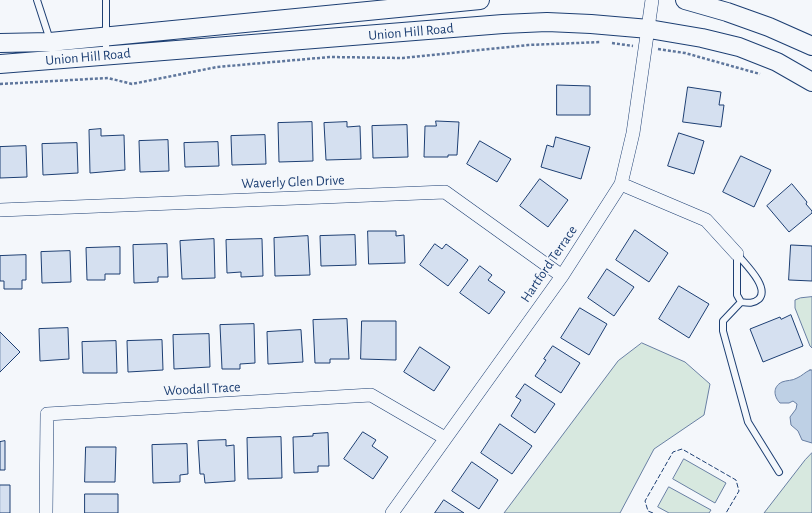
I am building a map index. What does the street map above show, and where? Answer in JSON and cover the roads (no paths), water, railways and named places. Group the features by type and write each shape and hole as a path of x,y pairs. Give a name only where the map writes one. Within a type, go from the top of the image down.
{"street":[{"name":"Union Hill Road","path":"0,43 50,42 480,0"},
{"name":"Hartford Terrace","path":"392,513 562,276 621,184 633,132 652,0"},
{"path":"685,0 727,12 769,27 812,46"},
{"name":"Union Hill Road","path":"0,64 547,22 649,29 702,38 739,47 777,62 812,82"},
{"path":"621,184 706,220 736,254"},
{"name":"Waverly Glen Drive","path":"0,210 445,192 562,276"},
{"name":"Woodall Trace","path":"46,513 47,414 371,395 445,438"}],"lane":[{"path":"37,0 50,42"},
{"path":"106,0 106,56"},
{"path":"736,254 753,274 761,287 762,293 760,297 755,302 749,304 741,302 736,295 736,254"},
{"path":"741,302 723,321 723,331 748,422 779,472"}],"water":[{"path":"812,370 812,443 802,440 798,431 791,425 790,417 796,409 797,404 793,401 789,403 780,403 775,395 775,389 779,384 795,379"}]}
